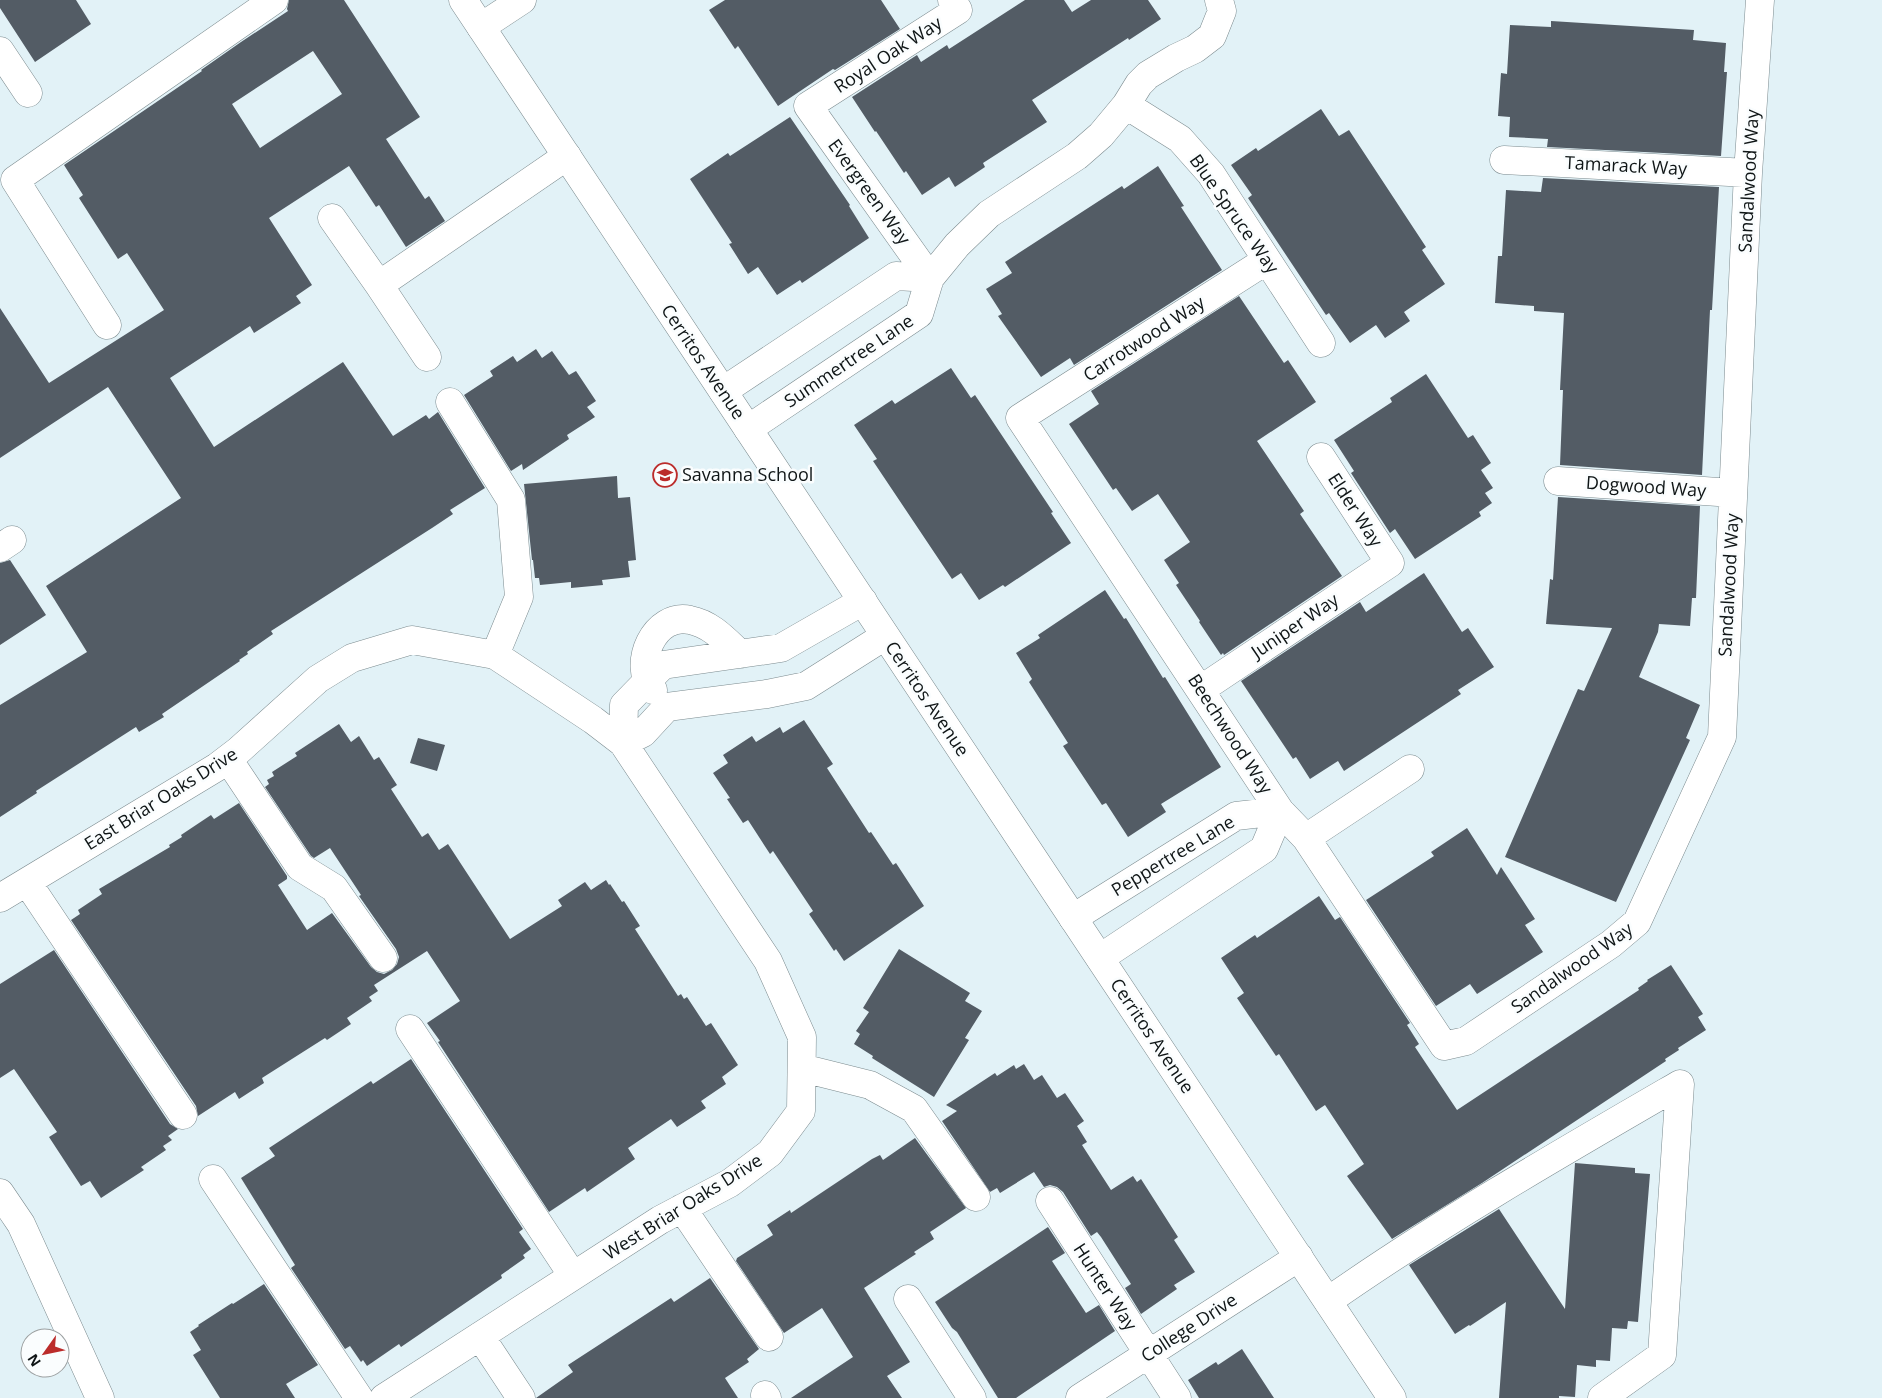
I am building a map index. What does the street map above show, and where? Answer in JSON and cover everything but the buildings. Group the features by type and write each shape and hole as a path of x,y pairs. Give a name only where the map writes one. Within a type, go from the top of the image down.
{"street":[{"path":"108,325 14,180 274,0"},
{"name":"Cerritos Avenue","path":"463,0 1392,1398"},
{"path":"481,27 522,0"},
{"name":"Royal Oak Way","path":"808,106 958,10 952,0"},
{"name":"Summertree Lane","path":"748,428 919,314 930,278 957,245 989,214 1077,156 1101,135 1126,104 1139,84 1148,76 1176,58 1195,49 1212,36 1222,10 1219,0"},
{"name":"Sandalwood Way","path":"1444,1046 1466,1041 1610,944 1637,922 1722,737 1748,173 1760,0"},
{"path":"0,51 28,93"},
{"name":"Blue Spruce Way","path":"1126,104 1180,139 1211,174 1321,343"},
{"name":"Evergreen Way","path":"808,106 930,278"},
{"path":"379,285 567,156"},
{"name":"Tamarack Way","path":"1504,160 1748,173"},
{"path":"332,218 427,357"},
{"name":"Carrotwood Way","path":"1020,418 1267,260"},
{"path":"723,391 896,276 930,278"},
{"path":"450,402 511,500 519,597 495,655"},
{"name":"Beechwood Way","path":"1020,418 1280,811 1306,838 1444,1046"},
{"name":"Elder Way","path":"1321,458 1390,563"},
{"name":"Dogwood Way","path":"1558,481 1733,493"},
{"name":"Juniper Way","path":"1200,690 1390,563"},
{"path":"863,601 781,648 663,665 624,705 623,743 644,733 667,707 767,694 806,686 885,636"},
{"path":"667,707 646,682 645,668 647,648 653,635 670,622 688,619 710,626 740,654"},
{"name":"East Briar Oaks Drive","path":"0,898 228,759 318,679 352,658 412,640 495,655 593,720 623,743 710,874"},
{"path":"228,759 300,867 334,888 383,958"},
{"path":"1306,838 1410,769"},
{"path":"1100,958 1264,849 1280,811"},
{"name":"Peppertree Lane","path":"1072,918 1236,816 1280,811"},
{"name":"West Briar Oaks Drive","path":"384,1398 660,1220 730,1183 770,1153 801,1110 802,1037 768,961 710,874"},
{"path":"27,882 183,1115"},
{"path":"410,1029 572,1276"},
{"path":"802,1068 870,1085 914,1108 976,1197"},
{"path":"1328,1301 1389,1258 1574,1145 1680,1084 1662,1355 1602,1398"},
{"path":"213,1179 359,1398"},
{"path":"0,1193 21,1224 100,1398"},
{"name":"Hunter Way","path":"1050,1200 1177,1398"},
{"path":"682,1208 769,1337"},
{"name":"College Drive","path":"1080,1398 1299,1257"},
{"path":"908,1299 972,1398"},
{"path":"480,1336 521,1398"}],"place":[{"name":"Savanna School","path":"665,475"}]}
